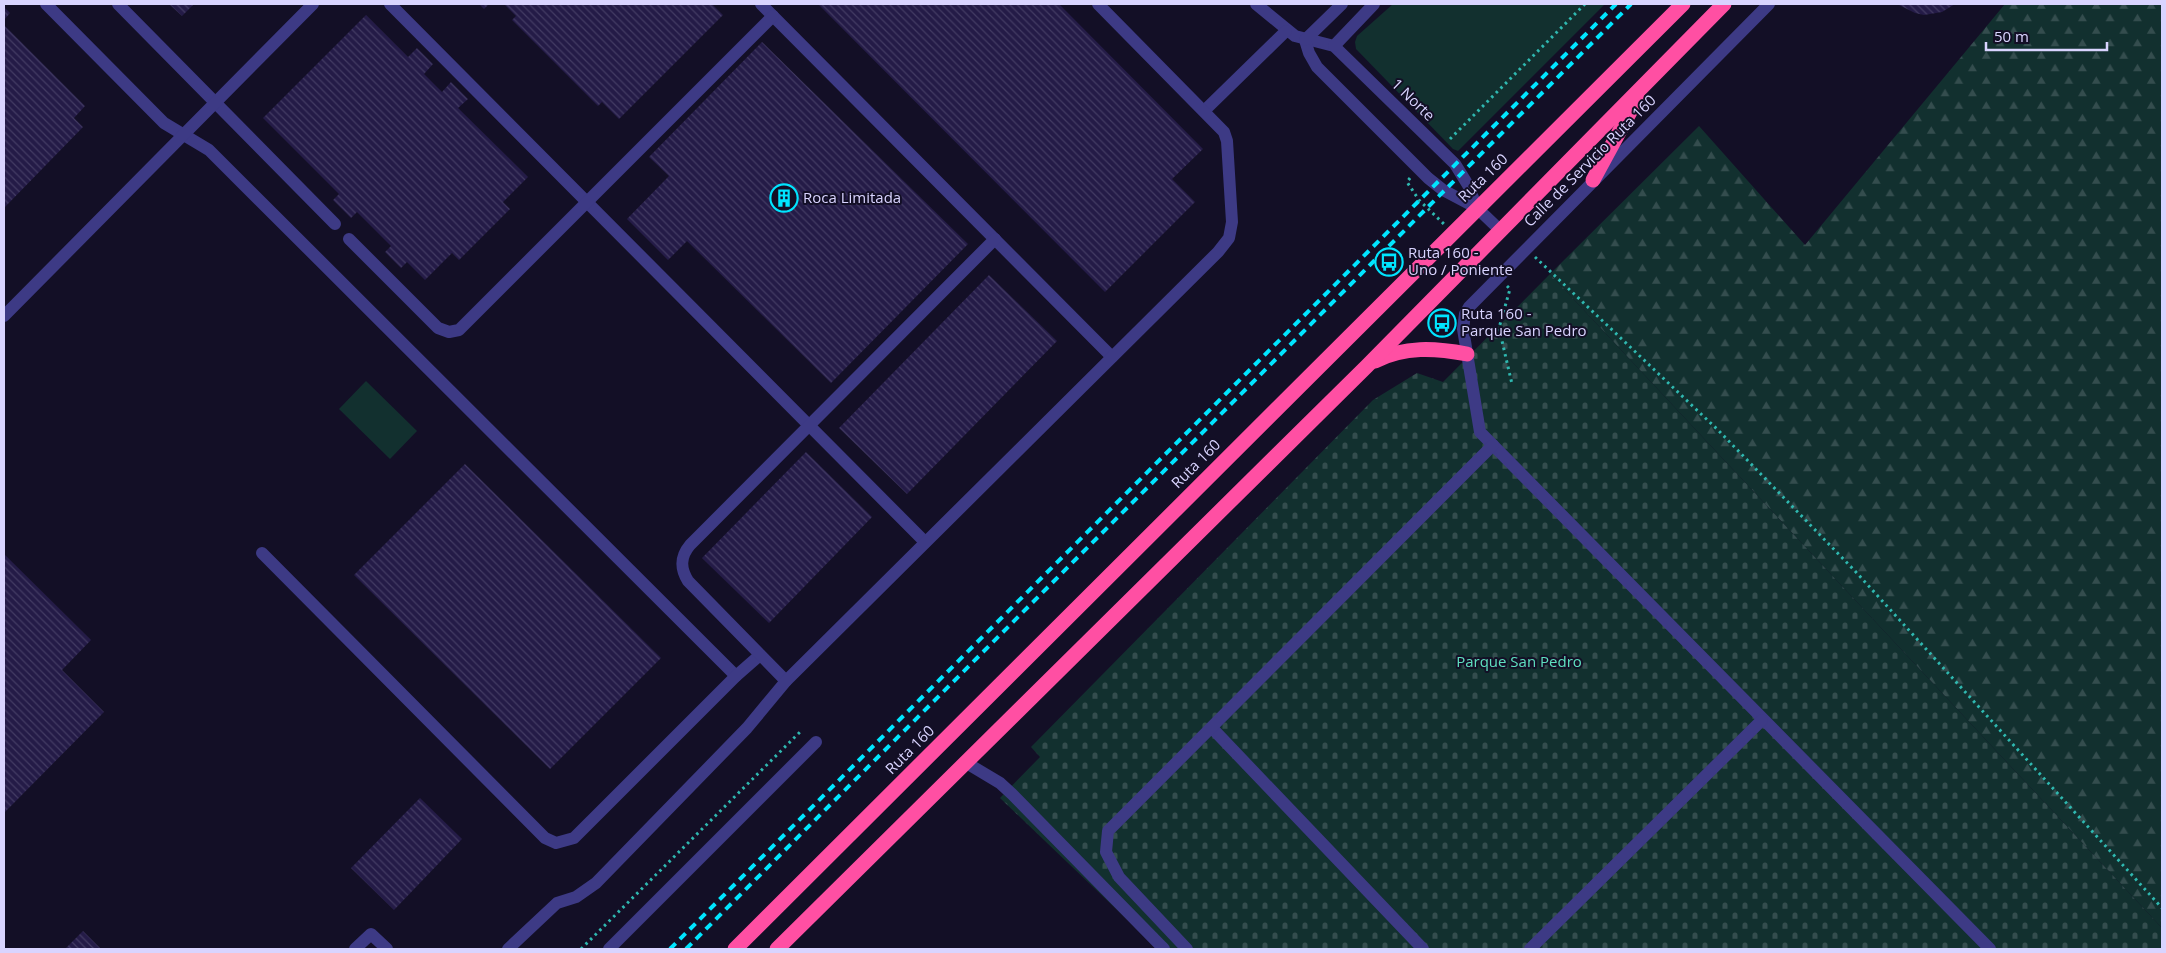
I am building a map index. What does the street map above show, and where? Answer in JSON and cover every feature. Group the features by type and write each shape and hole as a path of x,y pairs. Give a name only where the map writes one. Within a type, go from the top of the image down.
{"highway":[{"name":"Ruta 160","path":"735,949 1683,4"},
{"path":"777,949 1367,366 1724,4"},
{"path":"1593,180 1646,82"},
{"path":"1367,366 1387,356 1414,349 1434,349 1467,354"}],"street":[{"path":"46,4 164,123 209,150 736,676"},
{"path":"118,4 335,224"},
{"path":"4,316 314,4"},
{"path":"390,4 925,542"},
{"path":"761,4 1112,357"},
{"path":"508,949 552,906 586,892 596,883 747,728 786,681 1218,252 1229,238 1232,222 1227,141 1220,126 1098,4"},
{"path":"1256,4 1286,31 1305,40 1334,46 1374,4"},
{"path":"1305,40 1342,4"},
{"name":"Calle de Servicio Ruta 160","path":"1769,4 1468,307 1463,329 1480,432 1990,949"},
{"path":"349,239 438,328 454,332 463,326 773,16"},
{"path":"1205,110 1286,31"},
{"name":"1 Norte","path":"1305,40 1309,53 1317,67 1420,169 1443,190 1477,208 1501,231"},
{"name":"1 Norte","path":"1334,46 1440,149 1461,172 1477,208"},
{"path":"786,681 688,581 682,568 682,560 690,545 994,239"},
{"path":"1187,949 1119,877 1106,852 1108,831 1494,445"},
{"path":"262,553 544,838 556,843 574,838 760,654"},
{"path":"1530,949 1762,720"},
{"path":"1212,728 1423,949"},
{"path":"609,949 816,742"},
{"path":"965,762 1000,783 1012,794 1164,949"},
{"path":"355,949 371,934 386,949"}],"path":[{"path":"1440,149 1586,4"},
{"path":"1420,169 1407,182 1420,200 1453,232"},
{"path":"1527,247 1718,430 1848,564 2162,908"},
{"path":"1498,276 1510,289 1499,328 1512,384"},
{"path":"581,949 802,730"}],"green space":[{"path":"1393,4 1605,4 1458,151 1453,149 1356,49 1355,42 1357,36"},
{"path":"2005,4 2162,4 2162,928 1550,274 1699,126 1805,245"},
{"name":"Parque San Pedro","path":"1550,274 2162,928 2162,949 1158,949 1000,798 1040,757 1031,747 1373,400 1417,373 1443,382"},
{"path":"366,381 417,431 390,459 339,409"}],"building":[{"path":"169,4 194,4 182,16"},
{"path":"479,4 489,4 484,9"},
{"path":"504,4 712,4 723,15 619,119 602,102 598,106 512,20 516,16"},
{"path":"818,4 1059,4 1203,149 1172,179 1195,202 1105,292"},
{"path":"1897,4 1955,4 1942,12 1924,15 1915,13"},
{"path":"4,7 10,13 4,20"},
{"path":"366,15 408,57 417,48 433,64 424,74 442,92 451,82 468,99 458,108 528,177 503,202 510,209 459,260 452,253 425,280 407,262 401,268 385,252 391,246 357,212 351,218 333,200 339,194 263,118"},
{"path":"4,25 85,106 74,118 83,127 4,208"},
{"name":"Roca Limitada","path":"762,42 968,244 831,383 687,241 668,260 627,219 669,176 649,157"},
{"path":"989,275 1057,341 907,494 839,428"},
{"path":"806,452 872,517 769,623 702,558"},
{"path":"465,464 661,658 550,769 354,575"},
{"path":"4,554 91,640 62,670 104,712 4,813"},
{"path":"420,798 462,839 394,910 351,868"},
{"path":"83,931 101,949 65,949"}],"railway":[{"path":"670,949 1616,4"},
{"path":"686,949 1631,4"}],"place":[{"name":"Roca Limitada","path":"784,198"},
{"name":"Ruta 160 - Uno / Poniente","path":"1389,262"},
{"name":"Ruta 160 - Parque San Pedro","path":"1442,323"}]}
